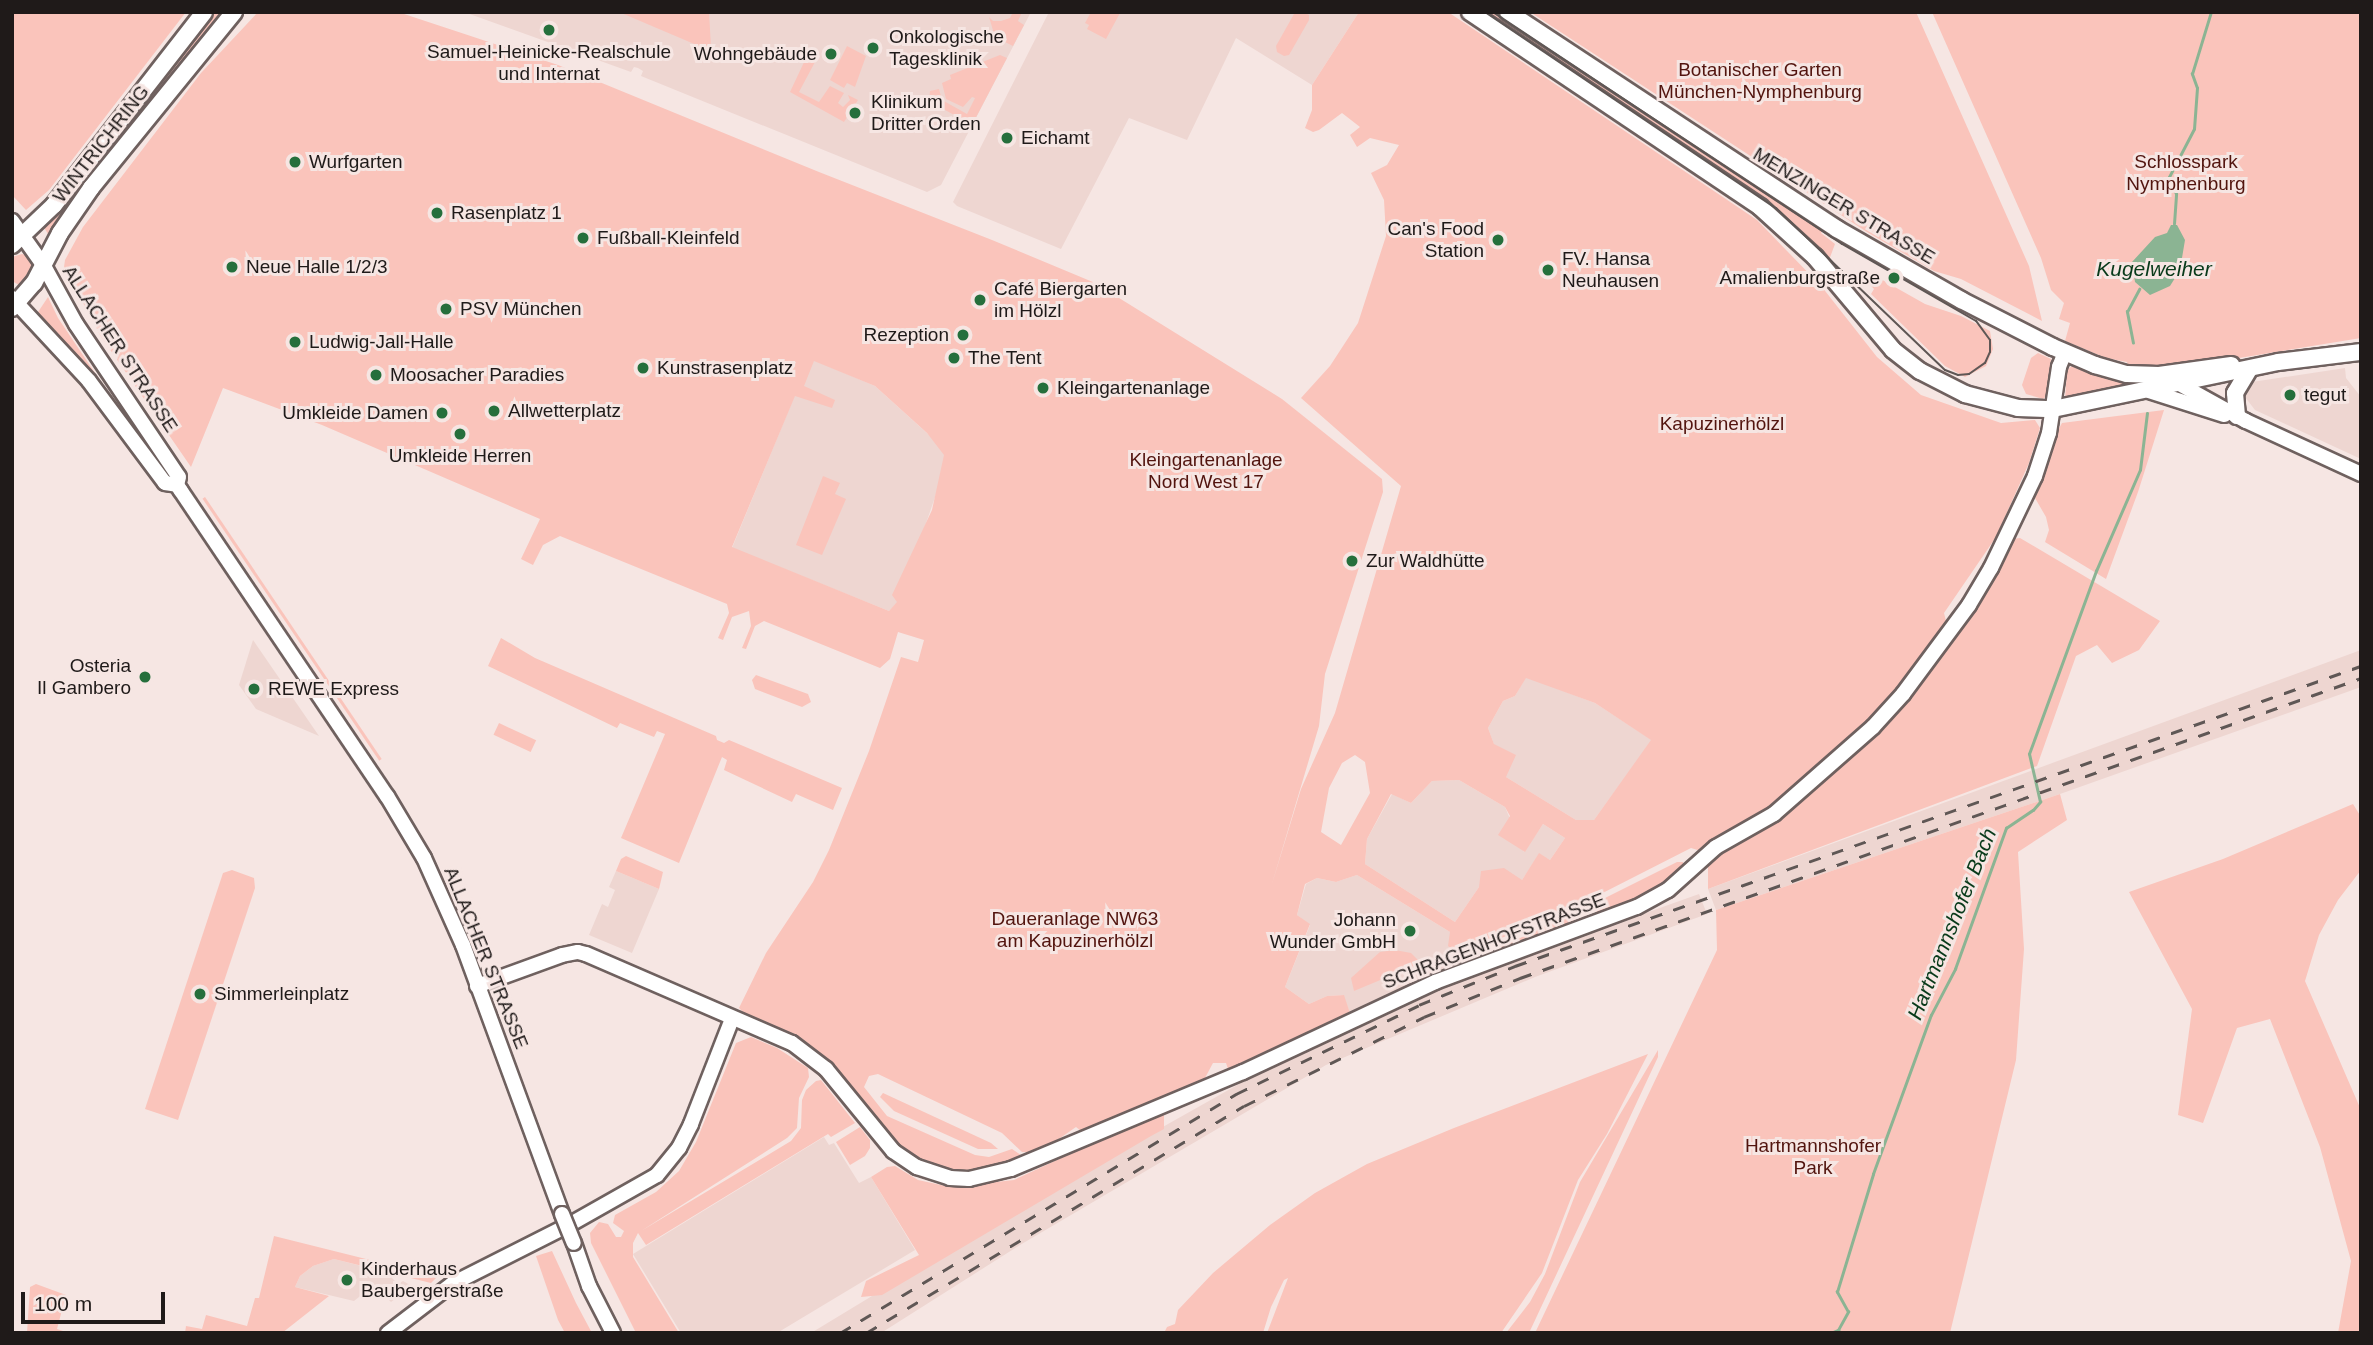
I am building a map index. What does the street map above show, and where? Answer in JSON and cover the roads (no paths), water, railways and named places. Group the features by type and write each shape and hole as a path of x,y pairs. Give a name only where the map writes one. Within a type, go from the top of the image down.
{"main road":[{"name":"WINTRICHRING","path":"18,240 54,205 205,12"},
{"name":"WINTRICHRING","path":"14,304 44,265 60,233 91,188 234,12"},
{"name":"MENZINGER STRASSE","path":"1470,12 1760,206 1815,257 1886,343 1920,371 1951,388 1987,401 2018,408 2053,409 2188,383"},
{"name":"MENZINGER STRASSE","path":"1508,12 1837,229 1961,300 2065,352 2110,370 2159,375"},
{"path":"2159,375 2250,362 2278,362 2361,352"},
{"path":"2188,383 2278,362"},
{"path":"2242,418 2235,393 2248,371"}],"street":[{"name":"ALLACHER STRASSE","path":"12,221 18,240 44,265 76,324 179,477 177,485"},
{"name":"ALLACHER STRASSE","path":"14,304 89,381 165,483 177,485 399,816 439,886 589,1286 613,1333"},
{"name":"SCHRAGENHOFSTRASSE","path":"477,986 562,954 578,952 763,1030 810,1056 837,1082 880,1136 905,1161 934,1174 969,1179 1011,1169 1243,1072 1434,982 1637,907 1668,891 1716,847 1774,814 1873,727 1903,694 1969,605 1991,568 2035,476 2065,352"},
{"name":"MENZINGER STRASSE","path":"2159,375 2188,383 2242,418 2361,474"},
{"name":"MENZINGER STRASSE","path":"2149,391 2242,418"},
{"path":"388,1333 452,1284 565,1220 643,1185 667,1165 691,1124 733,1019"}],"water":[{"name":"Kugelweiher","path":"2171,225 2177,225 2185,240 2180,270 2170,286 2150,295 2135,282 2132,262 2155,237 2167,233"}],"waterway":[{"path":"2174,224 2176,194 2169,177 2194,129 2197,88 2192,74 2211,12"},
{"name":"Hartmannshofer Bach","path":"2133,343 2127,312 2139,289"},
{"name":"Hartmannshofer Bach","path":"1831,1333 1838,1330 1848,1312 1837,1292 1873,1174 1931,1015 1955,969 2006,828 2033,810 2040,802 2029,754 2096,571 2140,470 2147,413"}],"tram line":[{"path":"1485,12 1776,208 1945,370 1958,375 1969,374 1985,363 1990,352 1990,340 1976,321 1842,244 1493,12"}],"railway":[{"path":"840,1333 1236,1094 1419,1005 1515,966 2361,666"},
{"path":"866,1333 1244,1106 1424,1017 1520,978 2361,678"}],"place":[{"name":"Samuel-Heinicke-Realschule und Internat","path":"549,30"},
{"name":"Onkologische Tagesklinik","path":"873,48"},
{"name":"Wohngebäude","path":"831,54"},
{"name":"Klinikum Dritter Orden","path":"855,113"},
{"name":"Eichamt","path":"1007,138"},
{"name":"Wurfgarten","path":"295,162"},
{"name":"Rasenplatz 1","path":"437,213"},
{"name":"Fußball-Kleinfeld","path":"583,238"},
{"name":"Can's Food Station","path":"1498,240"},
{"name":"Neue Halle 1/2/3","path":"232,267"},
{"name":"FV. Hansa Neuhausen","path":"1548,270"},
{"name":"Amalienburgstraße","path":"1894,278"},
{"name":"Café Biergarten im Hölzl","path":"980,300"},
{"name":"PSV München","path":"446,309"},
{"name":"Rezeption","path":"963,335"},
{"name":"Ludwig-Jall-Halle","path":"295,342"},
{"name":"The Tent","path":"954,358"},
{"name":"Kunstrasenplatz","path":"643,368"},
{"name":"Moosacher Paradies","path":"376,375"},
{"name":"Kleingartenanlage","path":"1043,388"},
{"name":"tegut","path":"2290,395"},
{"name":"Allwetterplatz","path":"494,411"},
{"name":"Umkleide Damen","path":"442,413"},
{"name":"Umkleide Herren","path":"460,434"},
{"name":"Zur Waldhütte","path":"1352,561"},
{"name":"Osteria Il Gambero","path":"145,677"},
{"name":"REWE Express","path":"254,689"},
{"name":"Johann Wunder GmbH","path":"1410,931"},
{"name":"Simmerleinplatz","path":"200,994"},
{"name":"Kinderhaus Baubergerstraße","path":"347,1280"}],"park label":[{"name":"Botanischer Garten München-Nymphenburg","path":"1760,81"},
{"name":"Schlosspark Nymphenburg","path":"2186,173"},
{"name":"Kapuzinerhölzl","path":"1722,424"},
{"name":"Kleingartenanlage Nord West 17","path":"1206,471"},
{"name":"Daueranlage NW63 am Kapuzinerhölzl","path":"1075,930"},
{"name":"Hartmannshofer Park","path":"1813,1157"}]}
